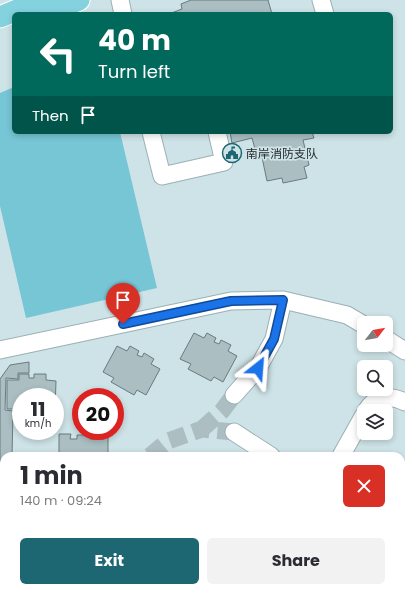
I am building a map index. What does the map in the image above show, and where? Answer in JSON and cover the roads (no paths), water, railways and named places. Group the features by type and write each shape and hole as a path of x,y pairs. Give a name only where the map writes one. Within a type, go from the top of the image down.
{"main road":[{"path":"12,12 41,0"},
{"path":"50,12 79,0"},
{"path":"0,17 12,12"},
{"path":"0,32 12,28"}],"street":[{"path":"120,0 123,12"},
{"path":"321,0 324,12"},
{"path":"152,134 162,176 224,162 217,134"},
{"path":"234,395 258,368 274,339 283,300"},
{"path":"0,350 231,301 283,300 347,315 357,321"},
{"path":"393,343 405,351"},
{"path":"372,404 381,398 396,398 405,402"},
{"path":"343,452 357,427"},
{"path":"234,432 265,452"}],"tunnel":[{"path":"202,429 222,411 234,395"},
{"path":"155,452 168,441 202,429 234,432"}],"place":[{"name":"南岸消防支队","path":"232,153"}]}
